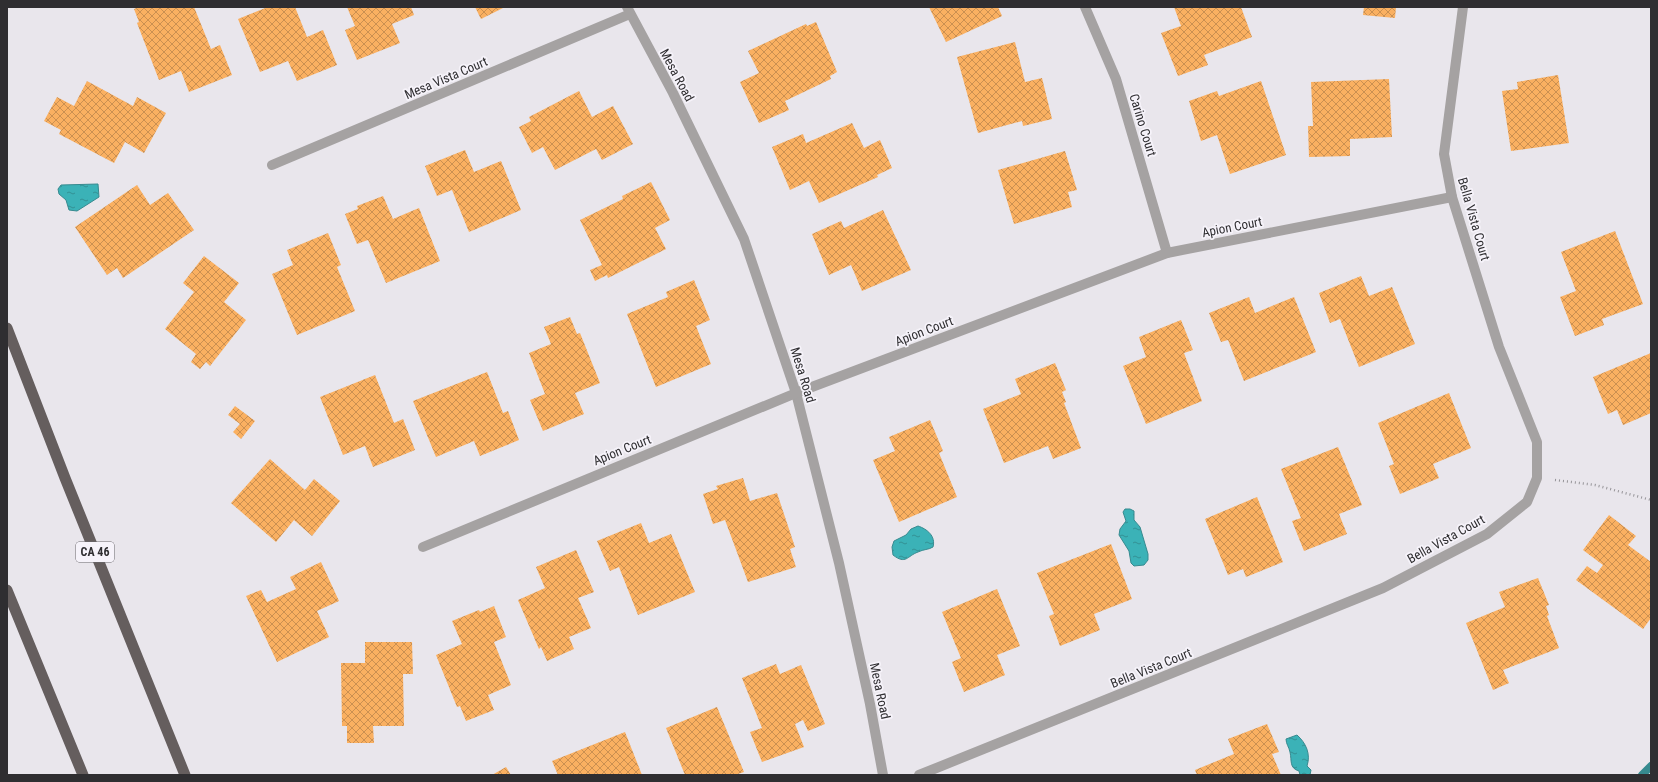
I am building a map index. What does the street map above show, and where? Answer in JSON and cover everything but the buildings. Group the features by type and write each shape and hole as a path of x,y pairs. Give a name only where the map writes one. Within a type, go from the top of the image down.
{"highway":[{"name":"CA 46","path":"7,328 68,485 185,775"},
{"path":"7,590 82,775"}],"street":[{"name":"Carino Court","path":"1085,7 1116,79 1168,253"},
{"name":"Bella Vista Court","path":"919,775 1383,588 1486,534 1527,502 1537,478 1537,442 1499,347 1452,197 1444,154 1463,7"},
{"name":"Mesa Vista Court","path":"272,165 628,11"},
{"name":"Mesa Road","path":"628,11 673,93 744,239 796,393 839,563 870,704 883,775"},
{"name":"Apion Court","path":"423,547 796,393 1168,253 1452,197"}],"path":[{"path":"1537,478 1595,485 1651,500"}],"water":[{"path":"98,184 99,197 77,211 69,210 66,200 59,194 58,189 61,185"},
{"path":"1125,509 1134,511 1134,520 1140,527 1148,554 1148,560 1144,565 1134,566 1131,563 1129,551 1119,535 1120,529 1126,521 1123,512"},
{"path":"918,526 925,529 932,536 934,543 933,547 920,551 904,560 893,555 892,547 894,541 906,535 911,529"},
{"path":"1297,735 1307,749 1307,766 1311,770 1310,775 1300,775 1299,771 1292,766 1286,739"}],"waterway":[{"path":"1642,775 1651,766"}]}
